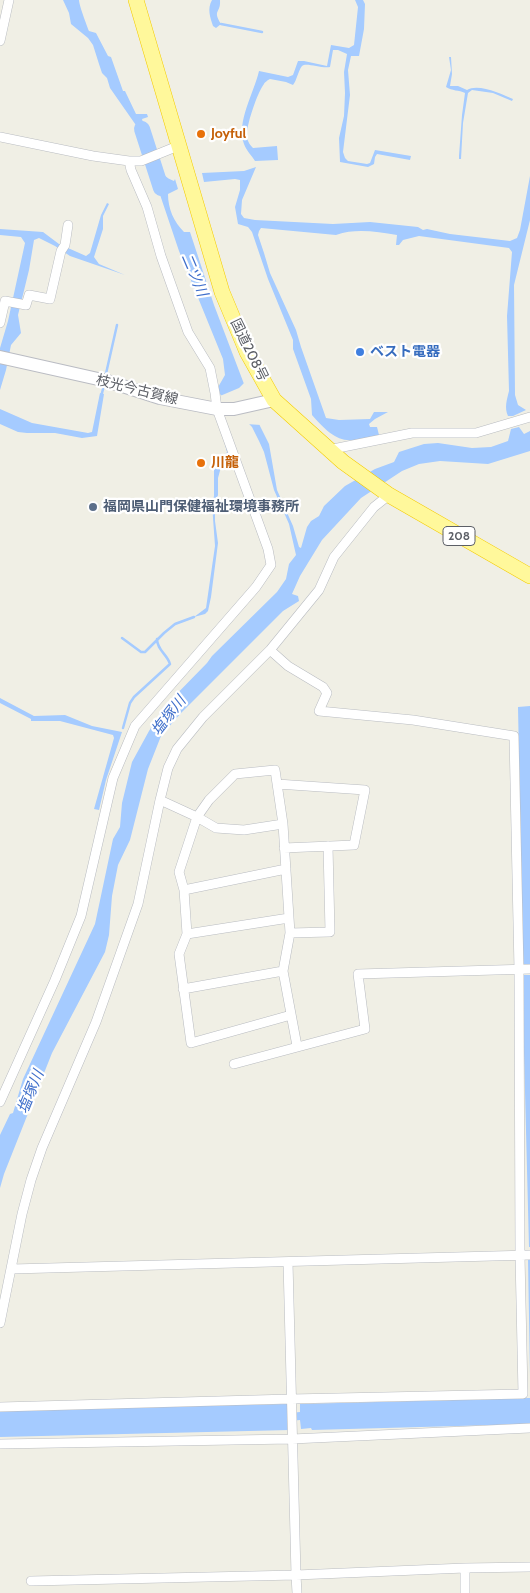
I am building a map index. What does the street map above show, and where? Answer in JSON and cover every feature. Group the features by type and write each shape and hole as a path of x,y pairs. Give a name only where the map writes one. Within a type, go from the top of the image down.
{"highway":[{"name":"国道208号","path":"136,0 222,292 247,352 274,400 328,450 389,496 530,576"}],"main road":[{"name":"枝光今古賀線","path":"5,358 103,381 160,398 221,409 234,409 274,400"}],"street":[{"path":"0,41 9,0"},
{"path":"0,137 93,156 129,161 141,161 178,146"},
{"path":"0,1102 81,916 114,778 135,726 256,587 270,565 268,549 215,393 210,368 188,332 161,256 147,206 129,161"},
{"path":"0,323 5,301 26,305 29,295 50,298 68,225"},
{"path":"328,450 412,433 476,433 530,417"},
{"path":"0,1323 22,1214 36,1164 96,1022 138,904 168,768 177,749 203,717 270,650 319,590 334,557 374,507 389,496"},
{"path":"0,1406 523,1394 520,1256 519,970 514,736 412,720 319,711 327,693 323,687 288,666 270,650"},
{"path":"291,1015 191,1043 179,954 187,934 184,890 179,872 197,817 209,800 235,774 275,770 283,824 290,933 283,971 297,1046"},
{"path":"277,784 365,790 354,845 284,848"},
{"path":"160,800 216,828 244,830 283,824"},
{"path":"290,933 330,932 328,846"},
{"path":"184,890 286,869"},
{"path":"187,934 289,918"},
{"path":"234,1064 365,1029 358,974 530,970"},
{"path":"184,989 283,971"},
{"path":"12,1269 530,1255"},
{"path":"288,1262 297,1593"},
{"path":"0,1444 292,1439 530,1428"},
{"path":"31,1581 530,1567"},
{"path":"465,1568 465,1593"}],"water":[{"path":"63,0 79,0 89,31 96,33 108,56 111,57 123,91 125,91 136,114 147,114 148,117 142,119 150,147 148,148 140,131 110,88 107,78 102,73 93,45 88,38 71,24 69,13"},
{"path":"212,0 220,0 217,16 221,24 216,28 213,26 209,13"},
{"path":"355,0 363,0 365,4 364,29 359,56 351,56 348,70 350,95 343,152 345,158 348,161 367,164 370,163 375,150 411,156 410,160 377,154 374,164 368,167 340,162 339,138 344,116 344,72 347,54 333,50 330,67 304,65 293,85 270,79 264,83 252,110 247,138 253,148 277,146 278,160 255,161 244,144 242,126 259,71 288,77 293,75 298,61 327,66 331,45 349,48 354,45 358,7"},
{"path":"449,57 451,57 452,74 450,86 458,86 467,90 483,88 513,99 512,101 493,93 472,90 468,93 463,123 461,159 459,159 459,156 465,93 446,87 451,70"},
{"name":"塩塚川","path":"158,166 166,177 174,181 175,179 178,189 168,194 170,210 180,228 184,232 190,232 214,305 260,426 269,444 277,490 293,526 299,547 301,548 307,527 311,521 319,516 324,506 345,486 375,469 394,462 399,452 424,444 438,443 472,448 491,447 508,441 511,429 519,427 524,434 530,431 530,451 488,464 440,461 419,464 402,471 361,498 322,540 300,576 292,594 298,596 299,601 283,611 181,713 161,736 148,769 130,840 118,865 105,952 52,1053 0,1188 0,1135 10,1114 13,1113 23,1079 95,924 113,839 120,827 122,803 132,762 164,707 212,656 277,592 286,579 289,564 296,555 289,524 274,490 264,452 259,441 252,427 217,389 225,375 223,359 179,251 151,168"},
{"path":"256,167 242,200 241,214 244,218 333,224 370,222 418,227 423,230 510,241 517,238 520,230 530,176 530,220 514,285 515,395 518,405 526,410 513,416 508,416 506,410 509,391 507,316 512,252 509,248 419,236 403,240 399,245 396,245 397,235 367,231 336,235 261,228 258,235 270,273 296,330 326,418 339,420 370,419 374,412 388,412 369,424 370,427 377,427 379,435 363,439 342,439 323,427 312,415 311,399 293,349 293,340 268,279 252,232 248,227 238,224 235,207 240,190 240,180 204,182 202,173 244,171"},
{"path":"107,203 109,204 103,216 103,229 94,257 99,264 125,275 70,256 39,238 34,240 18,315 21,333 11,345 0,390 0,348 8,321 25,243 21,237 0,235 0,229 43,232 59,244 86,256 90,253 101,215"},
{"path":"100,393 104,394 97,436 82,438 55,433 18,432 0,424 0,409 32,423 88,433 92,432"},
{"path":"219,422 230,458 221,467 218,478 215,521 218,543 208,611 205,614 194,617 206,608 215,546 212,504 214,496 214,467 219,464 227,452"},
{"path":"0,698 34,716 65,715 92,726 122,732 106,780 99,810 94,809 114,738 113,735 60,721 31,721 31,719 0,703"},
{"path":"530,706 530,964 523,964 518,707"},
{"path":"522,975 530,975 530,1247 529,1247"},
{"path":"530,1258 530,1376 528,1259"},
{"path":"530,1398 530,1424 312,1430 311,1428 301,1429 300,1420 290,1421 290,1430 0,1437 0,1409 289,1404 290,1413 300,1412 300,1404"}],"pier":[{"path":"245,382 261,425 246,424 222,402 220,396 239,388"}],"waterway":[{"path":"221,24 262,32"},
{"name":"二ツ川","path":"142,129 161,188"},
{"path":"105,378 117,325"},
{"path":"101,397 104,385"},
{"path":"122,638 141,652 145,652 175,624 194,617"},
{"path":"123,728 130,703 134,697 170,664 157,643 157,639"}],"place":[{"name":"Joyful","path":"201,134"},
{"name":"ベスト電器","path":"360,352"},
{"name":"川龍","path":"201,463"},
{"name":"福岡県山門保健福祉環境事務所","path":"93,507"}]}
